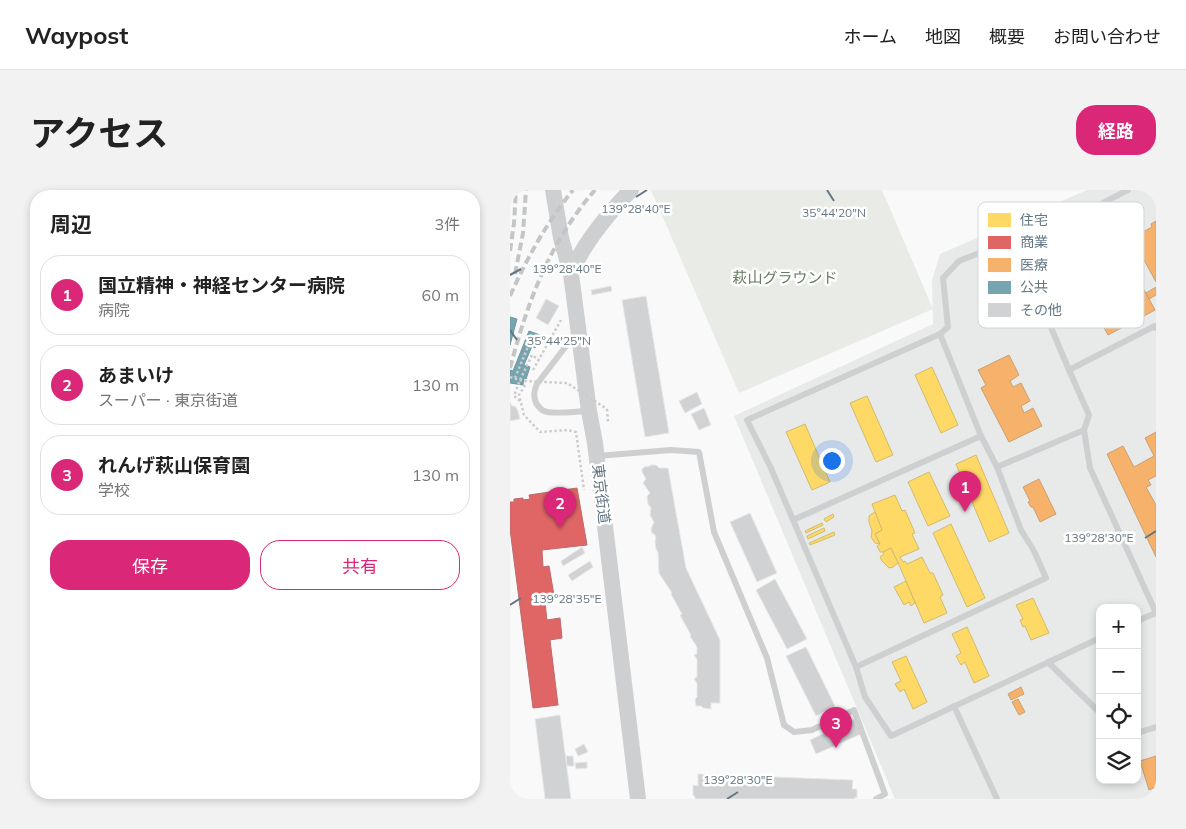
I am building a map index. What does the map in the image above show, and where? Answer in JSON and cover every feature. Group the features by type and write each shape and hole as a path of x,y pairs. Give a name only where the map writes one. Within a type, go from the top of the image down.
{"street":[{"name":"東京街道","path":"553,190 561,238 571,274 578,331 597,409 596,456 638,799"},
{"path":"571,274 584,248 616,206 631,190"}],"lane":[{"path":"1105,202 1128,190"},
{"path":"978,253 959,261 943,278 948,327 940,334 747,420 770,466 856,667 865,697 891,736 1096,640"},
{"path":"1069,370 1155,326 1156,328"},
{"path":"1051,328 1089,415 1084,430 1090,468 1156,613 1141,619"},
{"path":"578,331 537,384 534,390 534,399 544,411 551,413 597,409"},
{"path":"856,667 1046,578 1034,551 1021,530 997,467 981,436 940,334"},
{"path":"997,467 1084,430"},
{"path":"793,520 981,436"},
{"path":"596,456 670,450 699,452 714,532 767,658 784,724 794,732 812,730 854,710 885,794 876,799"},
{"path":"1048,662 1096,709"},
{"path":"954,706 998,799"},
{"path":"1141,732 1156,727"}],"path":[{"path":"515,378 532,337 548,344"},
{"path":"521,402 514,396 520,380 532,355 539,360"},
{"path":"510,376 523,381 567,383 607,408"}],"shaded area":[{"path":"1087,190 1156,190 1156,799 895,799 734,416 933,324 932,280 940,254 978,237 978,328 1144,328 1144,202 1059,202"}],"green space":[{"name":"萩山グラウンド","path":"651,190 882,190 933,309 739,393"}],"building: 住宅":[{"path":"932,367 958,425 941,433 915,375"},
{"path":"867,396 893,455 876,462 850,403"},
{"path":"805,424 830,482 812,490 786,432"},
{"path":"976,455 1009,533 989,542 956,464"},
{"path":"929,472 950,516 928,526 908,482"},
{"path":"895,495 902,511 905,510 915,533 912,534 919,549 900,557 907,564 922,557 930,573 933,573 943,595 940,597 947,613 924,623 891,548 880,552 877,546 880,544 875,534 882,530 872,504"},
{"path":"875,512 882,530 875,534 880,544 875,543 871,537 872,531 869,516"},
{"path":"833,514 834,517 826,522 824,519"},
{"path":"822,523 823,525 806,533 805,531"},
{"path":"951,524 985,598 967,607 933,533"},
{"path":"824,528 825,531 808,539 807,536"},
{"path":"834,532 835,535 810,545 809,543"},
{"path":"891,548 898,563 889,568 880,557 884,554 883,552"},
{"path":"906,581 915,603 911,606 909,602 904,605 894,587"},
{"path":"1033,598 1049,633 1031,640 1020,620 1023,619 1016,605"},
{"path":"967,627 989,676 974,683 965,662 961,665 956,656 961,653 952,634"},
{"path":"906,656 927,702 913,709 904,689 900,692 895,684 901,681 892,662"}],"building: 商業":[{"path":"577,488 587,545 542,550 543,567 549,566 555,601 545,603 547,620 560,618 562,638 550,640 558,705 533,708 510,529 510,502 514,502 514,499 530,499 529,495"}],"building: 医療":[{"path":"1156,221 1156,282 1144,260 1144,231 1152,227 1151,224"},
{"path":"1156,287 1156,295 1149,299 1146,293"},
{"path":"1144,290 1155,310 1144,316"},
{"path":"1104,328 1121,328 1108,335"},
{"path":"1009,355 1019,375 1010,381 1013,387 1021,383 1030,401 1021,406 1024,413 1033,408 1042,426 1009,442 981,388 986,385 978,370"},
{"path":"1156,432 1156,476 1148,480 1151,485 1146,487 1156,505 1156,557 1107,454 1123,446 1134,467 1154,456 1145,438"},
{"path":"1039,479 1056,514 1040,522 1033,507 1028,502 1030,501 1023,487"},
{"path":"1021,687 1024,694 1011,700 1008,694"},
{"path":"1018,699 1025,712 1019,715 1012,702"},
{"path":"1156,756 1156,787 1149,790 1141,764 1141,761"}],"building: 公共":[{"path":"510,317 517,319 510,345"},
{"path":"529,331 540,335 535,348 532,346 524,365 530,367 526,379 524,378 523,385 510,383 510,370 513,371"}],"building: その他":[{"path":"611,286 612,291 592,295 591,290"},
{"path":"646,296 669,433 645,437 622,300"},
{"path":"546,299 559,306 548,325 536,318"},
{"path":"697,392 702,404 685,413 679,401"},
{"path":"510,402 518,411 520,419 510,421"},
{"path":"704,408 711,425 699,430 691,414"},
{"path":"656,465 659,468 668,468 686,568 720,640 720,703 711,703 711,709 696,706 697,683 694,679 697,677 697,659 694,655 697,654 697,647 680,615 682,614 672,593 659,573 656,539 651,529 654,522 650,515 651,508 648,504 647,496 650,493 643,483 646,479 642,472 642,469"},
{"path":"750,513 777,573 757,582 730,522"},
{"path":"582,547 585,553 563,566 561,561"},
{"path":"590,561 593,567 572,581 568,575"},
{"path":"775,579 807,639 787,649 756,590"},
{"path":"806,647 835,706 816,716 786,656"},
{"path":"560,715 571,799 545,799 535,719"},
{"path":"854,719 861,734 816,754 810,740"},
{"path":"584,744 588,752 578,756 575,749"},
{"path":"566,756 573,756 574,766 567,766"},
{"path":"587,762 587,768 576,769 575,763"},
{"path":"698,774 853,780 852,789 857,789 857,798 695,799 693,785 698,786"}],"railway":[{"path":"510,251 516,190"},
{"path":"515,274 523,233 526,190"},
{"path":"510,296 538,241 554,215 573,190"},
{"path":"510,368 524,319 542,274 565,231 595,190"}],"place":[{"name":"国立精神・神経センター病院","path":"965,512"},
{"name":"あまいけ","path":"560,528"},
{"name":"れんげ萩山保育園","path":"836,748"}]}
